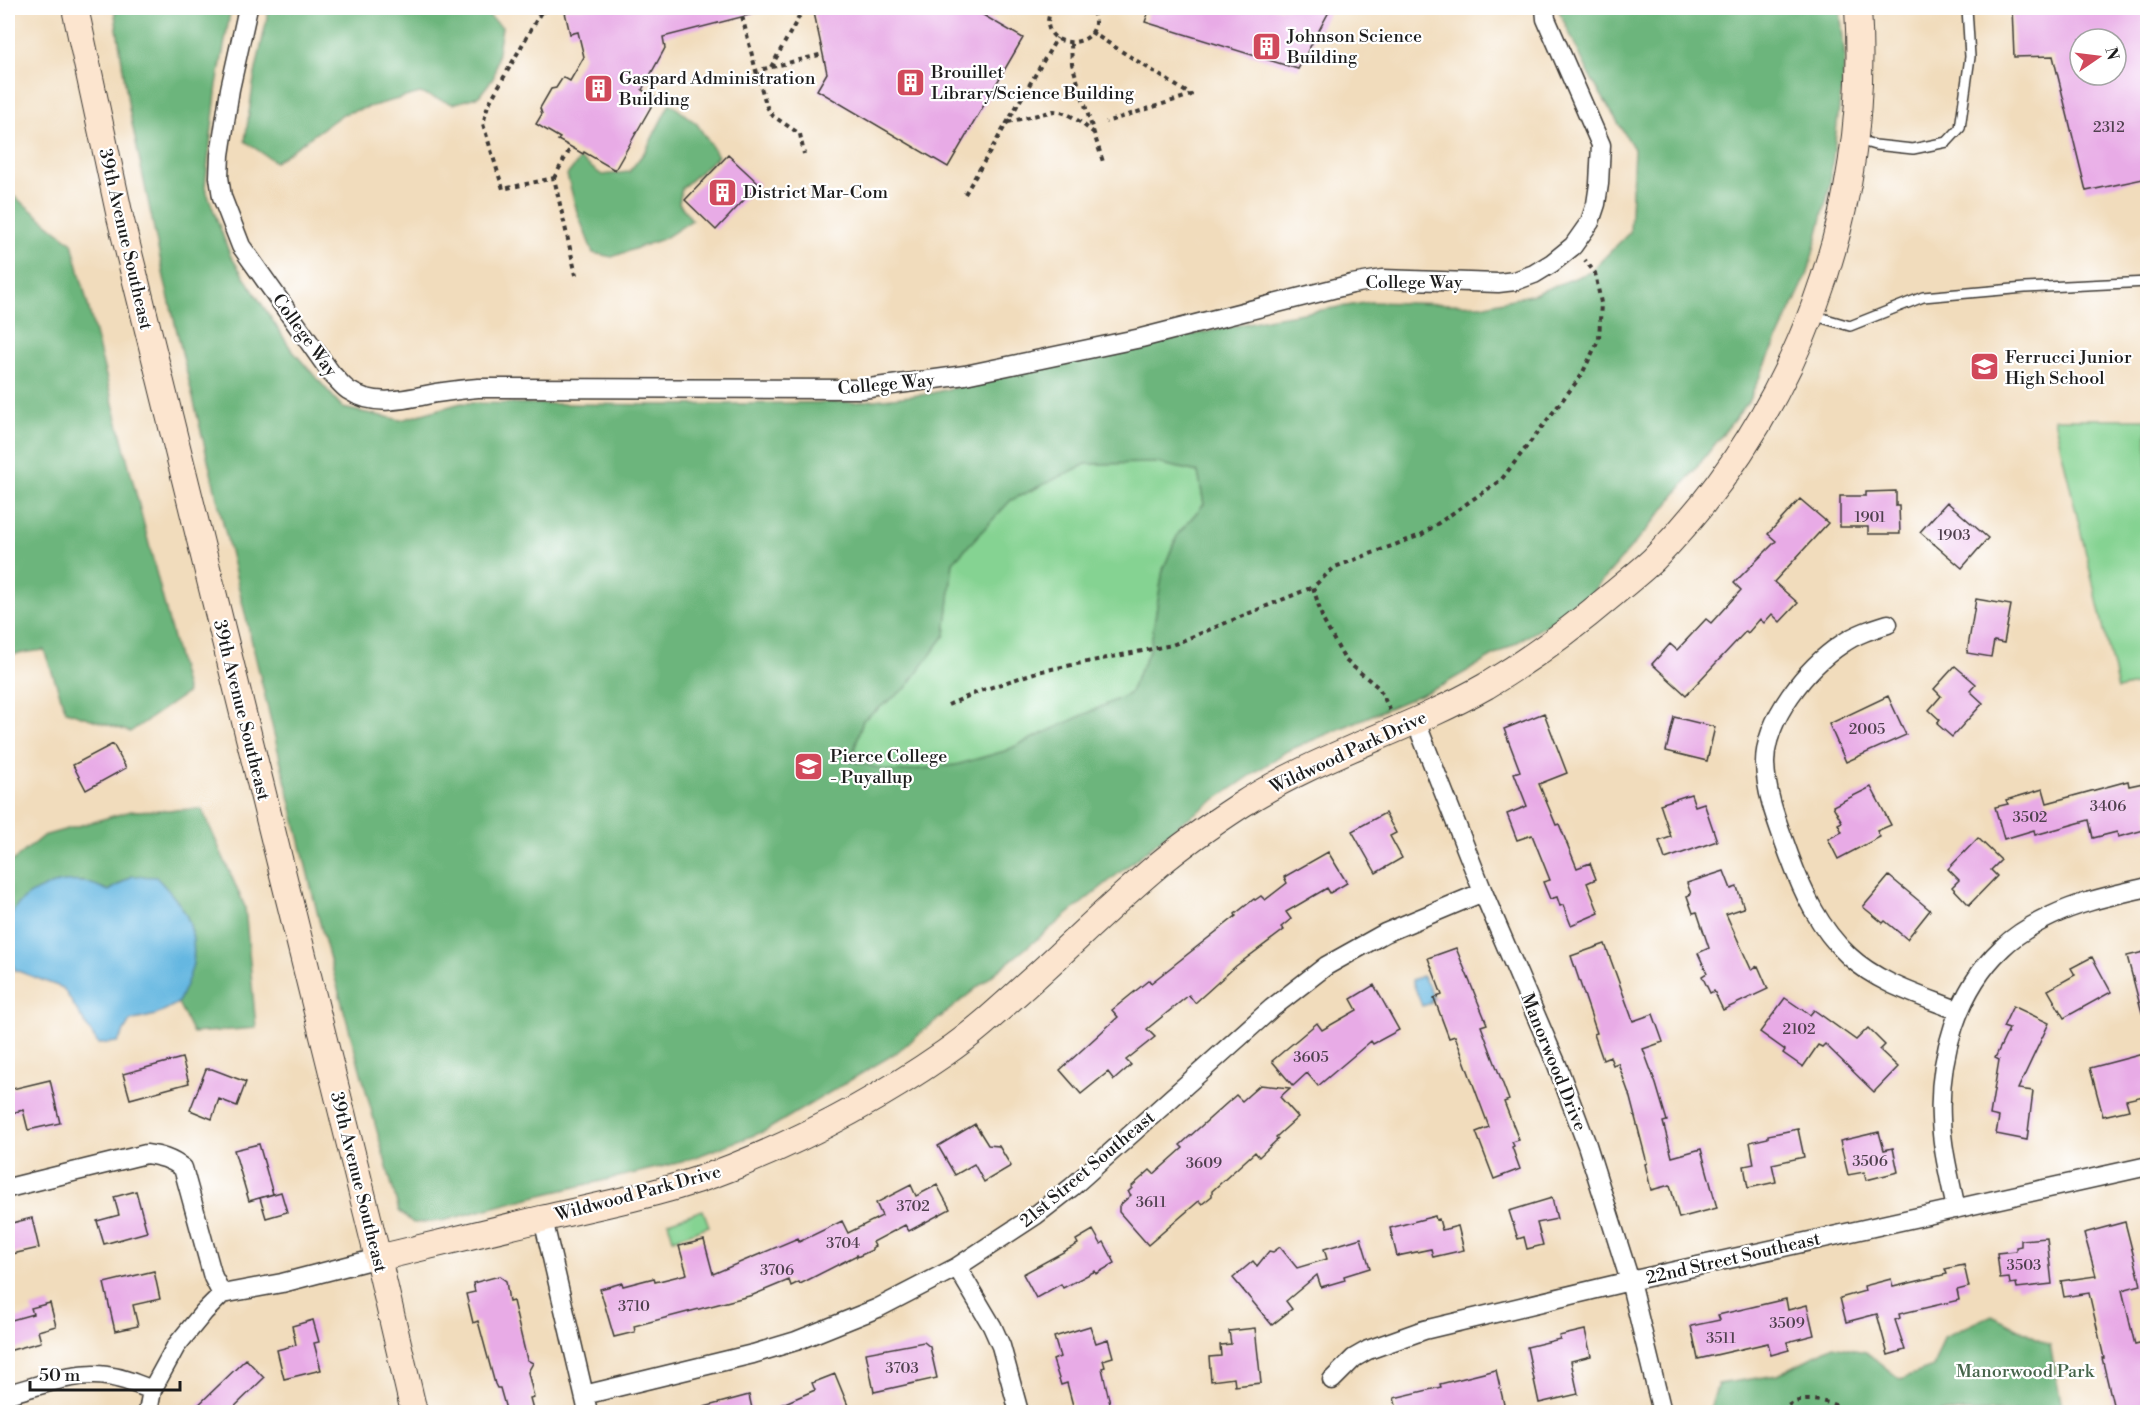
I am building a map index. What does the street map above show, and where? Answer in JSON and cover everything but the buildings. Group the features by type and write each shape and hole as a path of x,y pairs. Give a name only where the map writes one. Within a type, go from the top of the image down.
{"street":[{"name":"39th Avenue Southeast","path":"75,8 120,217 378,1258 414,1413"},
{"name":"College Way","path":"248,8 230,89 220,155 219,177 222,197 241,246 331,373 346,389 372,400 407,400 478,388 862,389 964,375 1151,336 1328,289 1382,279 1515,282 1552,263 1573,246 1590,222 1596,204 1600,173 1601,145 1546,19 1545,8"},
{"name":"Wildwood Park Drive","path":"378,1258 628,1200 732,1168 846,1115 945,1053 980,1027 1156,867 1246,801 1283,780 1356,745 1408,725 1484,687 1530,658 1590,614 1648,565 1694,514 1731,465 1762,416 1797,350 1812,315 1836,240 1851,170 1860,80 1858,8"},
{"path":"1888,624 1866,631 1841,644 1803,680 1785,704 1768,742 1765,760 1768,796 1809,905 1834,940 1851,958 1878,977 1959,1011"},
{"name":"Manorwood Drive","path":"1408,725 1557,1065 1587,1145 1630,1281 1662,1413"},
{"path":"1956,1209 1945,1160 1940,1118 1945,1064 1959,1011 1988,963 2002,947 2018,935 2052,915 2070,908 2148,887"},
{"name":"21st Street Southeast","path":"586,1404 796,1341 878,1308 957,1267 1017,1228 1072,1187 1272,1008 1326,966 1385,933 1483,892"},
{"path":"8,1188 146,1154 162,1156 174,1161 183,1168 213,1277 222,1294"},
{"name":"22nd Street Southeast","path":"1332,1380 1354,1358 1402,1336 1630,1281 2148,1166"},
{"path":"543,1219 586,1404"},
{"path":"148,1413 152,1390 176,1346 222,1294 282,1283 378,1258"},
{"path":"957,1267 992,1326 1001,1346 1019,1413"},
{"path":"8,1394 86,1376 106,1376 127,1380 152,1390"}],"lane":[{"path":"1855,140 1913,150 1947,142 1960,128 1970,57 1967,8"},
{"path":"1812,315 1850,326 1923,297 2025,288 2148,282"}],"path":[{"path":"534,8 542,12 554,9"},
{"path":"740,8 767,107 773,116 800,134 804,154"},
{"path":"770,67 804,8"},
{"path":"1051,8 1048,25 1057,38 1071,44 1086,38 1091,32 1094,14 1090,8"},
{"path":"542,12 488,105 483,124 503,189 554,178"},
{"path":"1091,32 1191,95 1106,122"},
{"path":"965,194 1057,38"},
{"path":"1071,44 1072,64 1104,165"},
{"path":"756,71 823,54"},
{"path":"1007,122 1061,111 1068,113 1094,133"},
{"path":"571,147 554,178 576,275"},
{"path":"948,705 980,691 1037,672 1172,645 1313,587 1335,567 1421,535 1501,480 1581,376 1599,339 1601,303 1595,273 1573,246"},
{"path":"1313,587 1323,620 1345,660 1379,688 1408,725"},
{"path":"1782,1413 1786,1406 1798,1401 1813,1400 1838,1406 1853,1413"}],"green space":[{"path":"114,8 231,8 217,85 205,187 230,255 291,349 343,408 401,420 461,403 670,405 856,402 928,394 1031,369 1272,318 1371,302 1486,305 1534,294 1590,272 1630,232 1634,149 1592,80 1559,8 1840,8 1845,59 1829,190 1808,273 1748,402 1657,518 1580,606 1441,686 1287,751 1181,823 896,1053 765,1131 682,1162 442,1221 413,1223 399,1211 318,916 165,282 129,109","holes":["1157,463 1198,472 1204,504 1178,534 1163,570 1150,649 1129,694 1005,751 956,765 894,772 851,761 863,720 906,688 945,635 953,562 1011,500 1086,464"]},
{"path":"269,8 480,8 502,27 494,77 479,96 453,104 420,93 343,114 275,162 245,141 254,79"},
{"path":"670,103 697,124 718,156 682,188 679,203 692,220 665,238 612,257 593,253 577,212 567,175 580,159 602,175 629,172 646,150"},
{"path":"15,197 72,243 187,693 130,732 66,711 44,650 8,655 8,198"},
{"path":"2054,419 2147,419 2147,682 2118,689"},
{"path":"1157,463 1198,472 1204,504 1178,534 1163,570 1150,649 1129,694 1005,751 956,765 894,772 851,761 863,720 906,688 945,635 953,562 1011,500 1086,464"},
{"path":"202,809 245,907 256,1028 193,1033 178,1003 193,964 132,876 109,891 83,881 17,905 8,925 8,865 43,836 131,811"},
{"path":"703,1210 709,1226 673,1239 668,1222"},
{"name":"Manorwood Park","path":"1992,1315 2050,1345 2063,1412 1709,1412 1718,1384 1777,1375 1833,1346 1866,1352 1900,1379 1933,1367 1944,1337"}],"water":[{"path":"132,876 156,877 174,896 190,925 193,936 193,963 178,1003 156,1015 130,1021 118,1042 98,1044 63,988 15,970 8,948 8,924 18,904 48,886 59,883 85,882 109,891"},
{"path":"1422,976 1434,999 1431,1000 1432,1003 1422,1006 1412,980"}],"place":[{"name":"Johnson Science Building","path":"1266,46"},
{"name":"Brouillet Library/Science Building","path":"910,82"},
{"name":"Gaspard Administration Building","path":"598,88"},
{"name":"District Mar-Com","path":"722,192"},
{"name":"Ferrucci Junior High School","path":"1984,367"},
{"name":"Pierce College - Puyallup","path":"809,766"}]}
